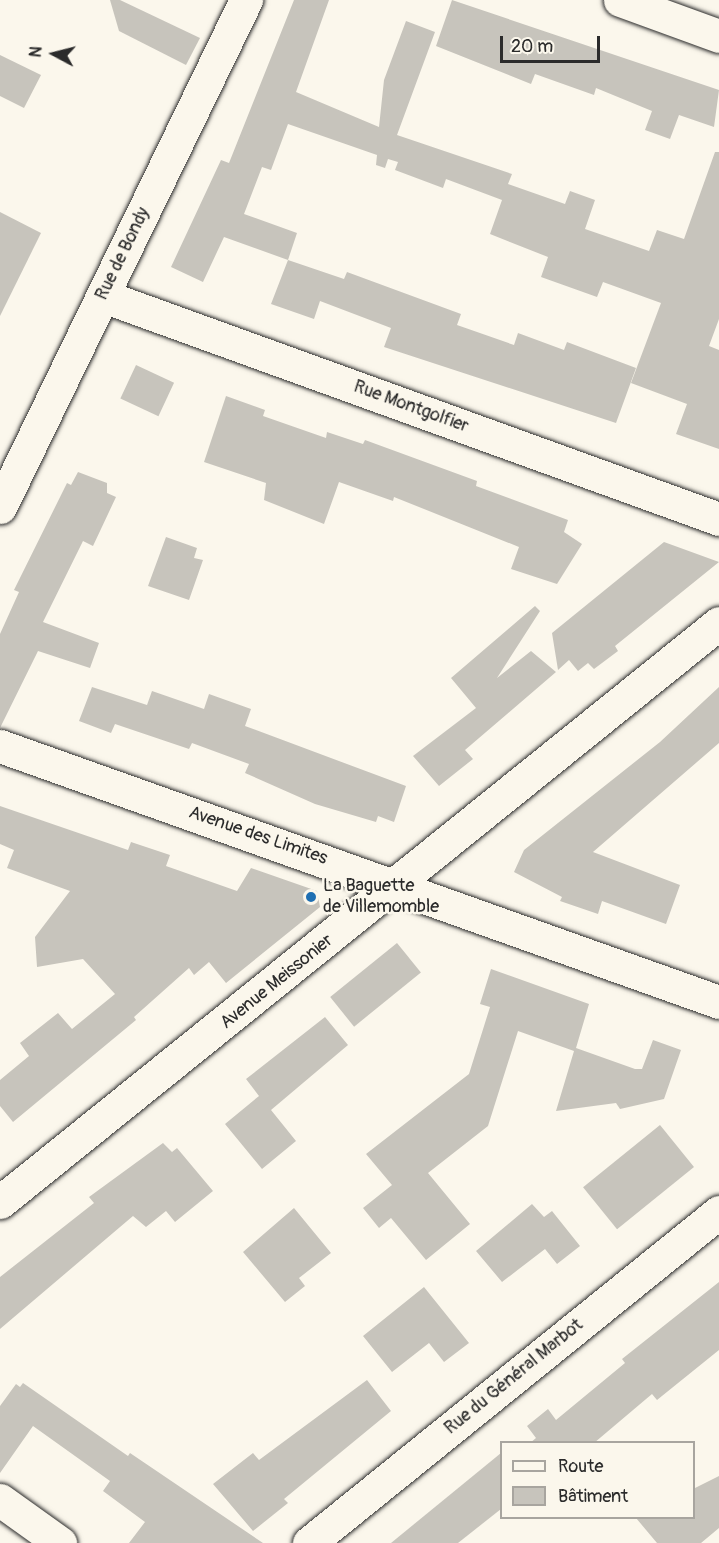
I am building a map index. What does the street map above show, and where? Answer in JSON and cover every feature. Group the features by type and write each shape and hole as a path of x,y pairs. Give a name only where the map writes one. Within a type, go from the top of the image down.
{"street":[{"name":"Rue de Bondy","path":"0,507 246,0"},
{"path":"620,0 719,36"},
{"name":"Rue Montgolfier","path":"103,296 719,519"},
{"name":"Avenue Meissonier","path":"0,1202 398,885 719,623"},
{"name":"Avenue des Limites","path":"0,746 398,885 719,1002"},
{"name":"Rue du Général Marbot","path":"309,1543 719,1212"},
{"path":"0,1500 60,1543"}],"building":[{"path":"110,0 120,0 200,38 186,65 119,31"},
{"path":"294,0 329,0 296,92 379,127 384,80 406,21 435,32 397,135 512,174 508,184 565,204 570,191 595,200 585,229 649,251 657,230 684,239 715,152 719,152 719,319 709,346 719,350 719,449 676,434 687,404 631,383 661,303 603,282 597,297 541,277 548,257 490,234 502,200 446,179 443,188 395,170 398,162 388,159 385,168 376,165 377,155 288,124 271,170 262,167 244,214 297,233 288,260 224,237 203,282 171,267 221,160 229,163"},
{"path":"452,0 719,90 714,127 679,115 670,139 645,130 652,111 596,88 594,95 535,74 531,84 436,46"},
{"path":"0,55 41,75 24,108 0,96"},
{"path":"0,212 41,233 0,316"},
{"path":"288,260 344,279 347,272 461,314 457,325 514,345 518,333 564,350 567,342 636,368 616,423 384,347 391,328 320,301 314,319 271,304"},
{"path":"136,365 174,383 158,416 120,399"},
{"path":"226,396 265,410 263,416 326,438 327,432 363,444 365,440 477,481 476,486 568,520 564,532 582,544 557,584 511,569 519,547 394,497 393,501 339,482 324,524 264,500 266,483 204,462"},
{"path":"78,472 107,483 107,493 116,497 93,546 83,541 43,622 99,643 90,668 38,651 0,728 0,634 19,592 14,590 67,483 71,485"},
{"path":"166,537 197,548 194,558 203,560 189,600 148,586"},
{"path":"664,542 719,562 615,646 618,651 594,669 588,663 578,671 569,660 558,670 552,633"},
{"path":"535,606 540,611 497,678 531,651 556,672 465,750 473,759 439,786 413,756 476,708 451,678"},
{"path":"92,687 147,705 152,691 204,709 209,694 251,709 245,726 406,786 394,822 378,816 376,822 315,804 245,773 249,764 192,743 189,749 115,724 111,733 79,721"},
{"path":"719,687 719,743 593,852 680,885 666,924 602,901 598,914 560,901 562,897 514,872 524,850 660,742"},
{"path":"0,806 128,850 131,842 170,855 166,866 237,891 251,868 317,891 320,907 226,983 209,962 194,975 189,968 134,1017 136,1020 13,1122 0,1106 0,1080 29,1056 20,1043 58,1013 72,1029 115,994 83,959 37,967 35,937 70,891 7,868 14,850 0,844"},
{"path":"397,943 421,973 354,1027 330,997"},
{"path":"491,969 589,1004 576,1048 635,1069 642,1069 653,1040 681,1050 664,1099 620,1109 616,1103 556,1111 574,1051 518,1031 488,1126 428,1173 470,1224 426,1260 391,1218 379,1228 363,1208 392,1185 366,1154 469,1074 490,1007 480,1004"},
{"path":"325,1017 348,1045 271,1110 296,1141 262,1169 225,1124 259,1096 246,1079"},
{"path":"660,1125 694,1167 617,1229 583,1187"},
{"path":"163,1143 172,1152 177,1148 213,1191 175,1222 166,1211 146,1227 133,1216 0,1329 0,1277 94,1203 89,1197"},
{"path":"532,1204 544,1217 552,1211 580,1246 557,1264 545,1249 502,1282 476,1251"},
{"path":"294,1208 331,1253 299,1278 305,1286 285,1302 243,1252"},
{"path":"719,1282 719,1350 657,1400 652,1394 596,1441 532,1441 536,1438 527,1426 548,1409 556,1420 625,1363 622,1359"},
{"path":"424,1287 469,1343 444,1362 429,1343 392,1372 363,1336"},
{"path":"367,1380 391,1411 284,1499 288,1503 253,1531 213,1484 253,1453 259,1460"},
{"path":"23,1383 128,1456 130,1453 263,1543 129,1543 145,1522 103,1491 110,1481 33,1426 0,1473 0,1406 16,1384 20,1387"},
{"path":"500,1454 500,1510 458,1543 391,1543"},
{"path":"719,1476 719,1528 701,1543 657,1543 637,1519 695,1519 695,1488"}],"place":[{"name":"La Baguette de Villemomble","path":"311,897"}]}
